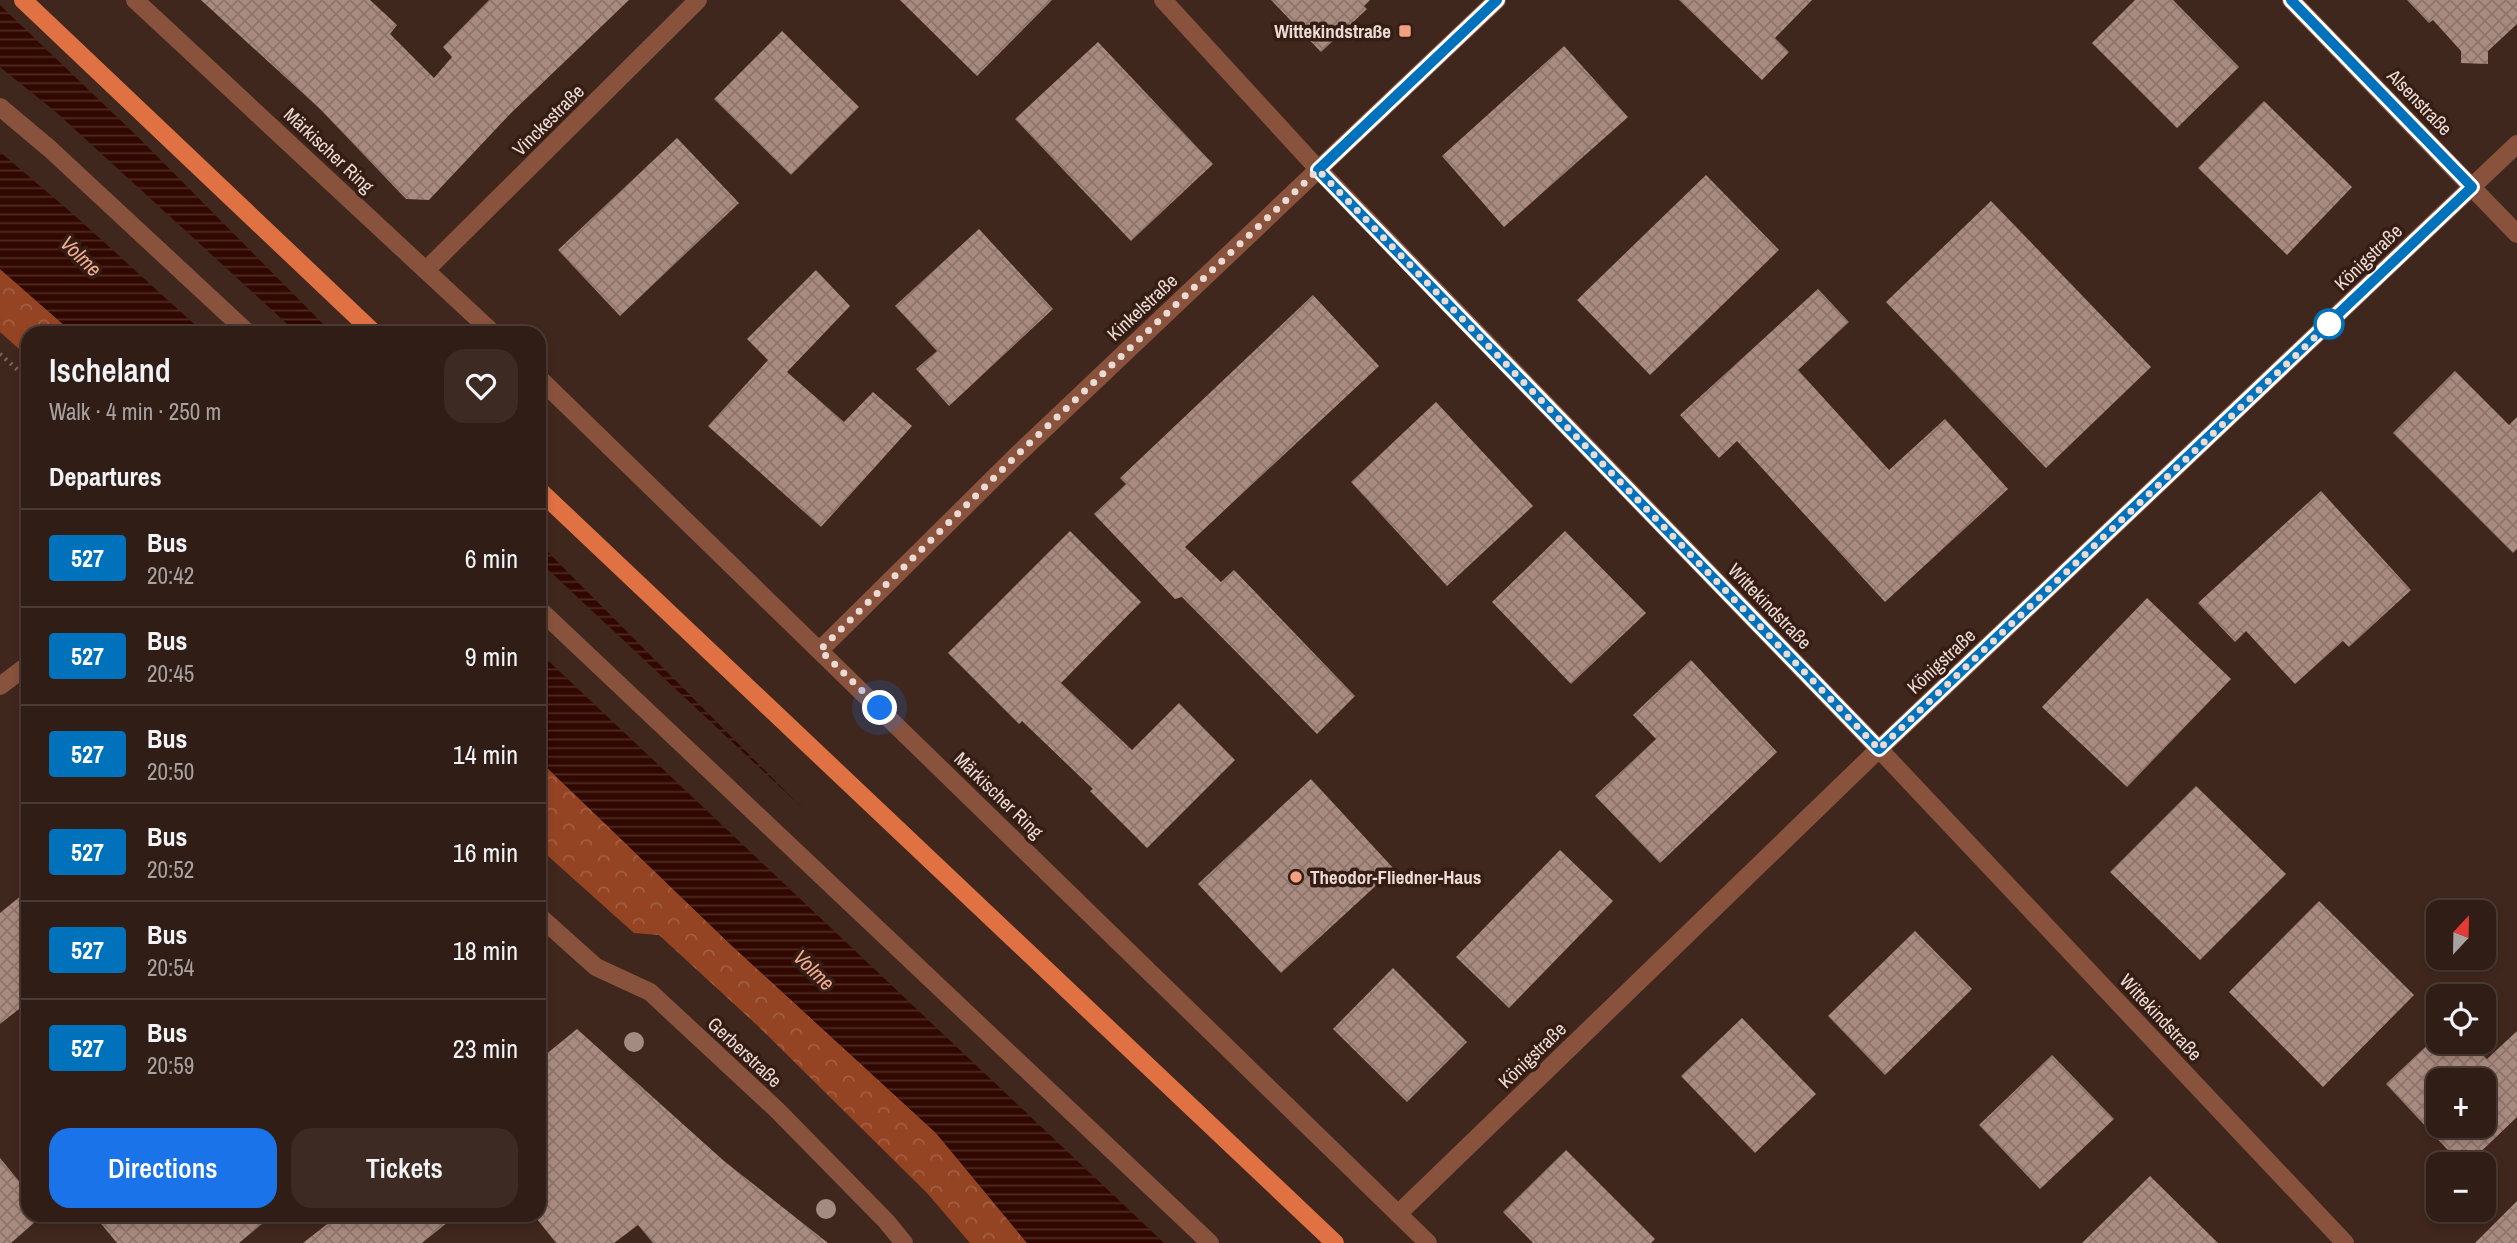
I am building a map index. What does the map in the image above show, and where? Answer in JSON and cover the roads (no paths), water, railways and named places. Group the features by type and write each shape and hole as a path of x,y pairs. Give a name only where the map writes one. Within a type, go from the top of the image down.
{"main road":[{"path":"23,0 367,326"},
{"path":"546,497 1335,1243"}],"street":[{"name":"Märkischer Ring","path":"135,0 486,326"},
{"name":"Vinckestraße","path":"427,269 698,0"},
{"name":"Wittekindstraße","path":"1163,0 1318,170 1879,749 2345,1243"},
{"name":"Kinkelstraße","path":"820,650 1016,456 1497,0"},
{"name":"Alsenstraße","path":"2291,0 2517,233"},
{"path":"0,107 50,149 241,326"},
{"name":"Königstraße","path":"1398,1214 1879,749 2517,144"},
{"name":"Märkischer Ring","path":"546,385 1428,1243"},
{"path":"546,616 1210,1243"},
{"path":"0,686 21,670"},
{"name":"Gerberstraße","path":"546,922 596,967 650,992 778,1110 904,1243"}],"water":[{"name":"Volme","path":"0,5 140,139 325,326 65,326 0,269"},
{"name":"Volme","path":"546,550 1151,1159 1207,1243 1027,1243 936,1133 729,943 546,767"}],"place":[{"name":"Wittekindstraße","path":"1405,31"},
{"name":"Theodor-Fliedner-Haus","path":"1296,877"}]}
